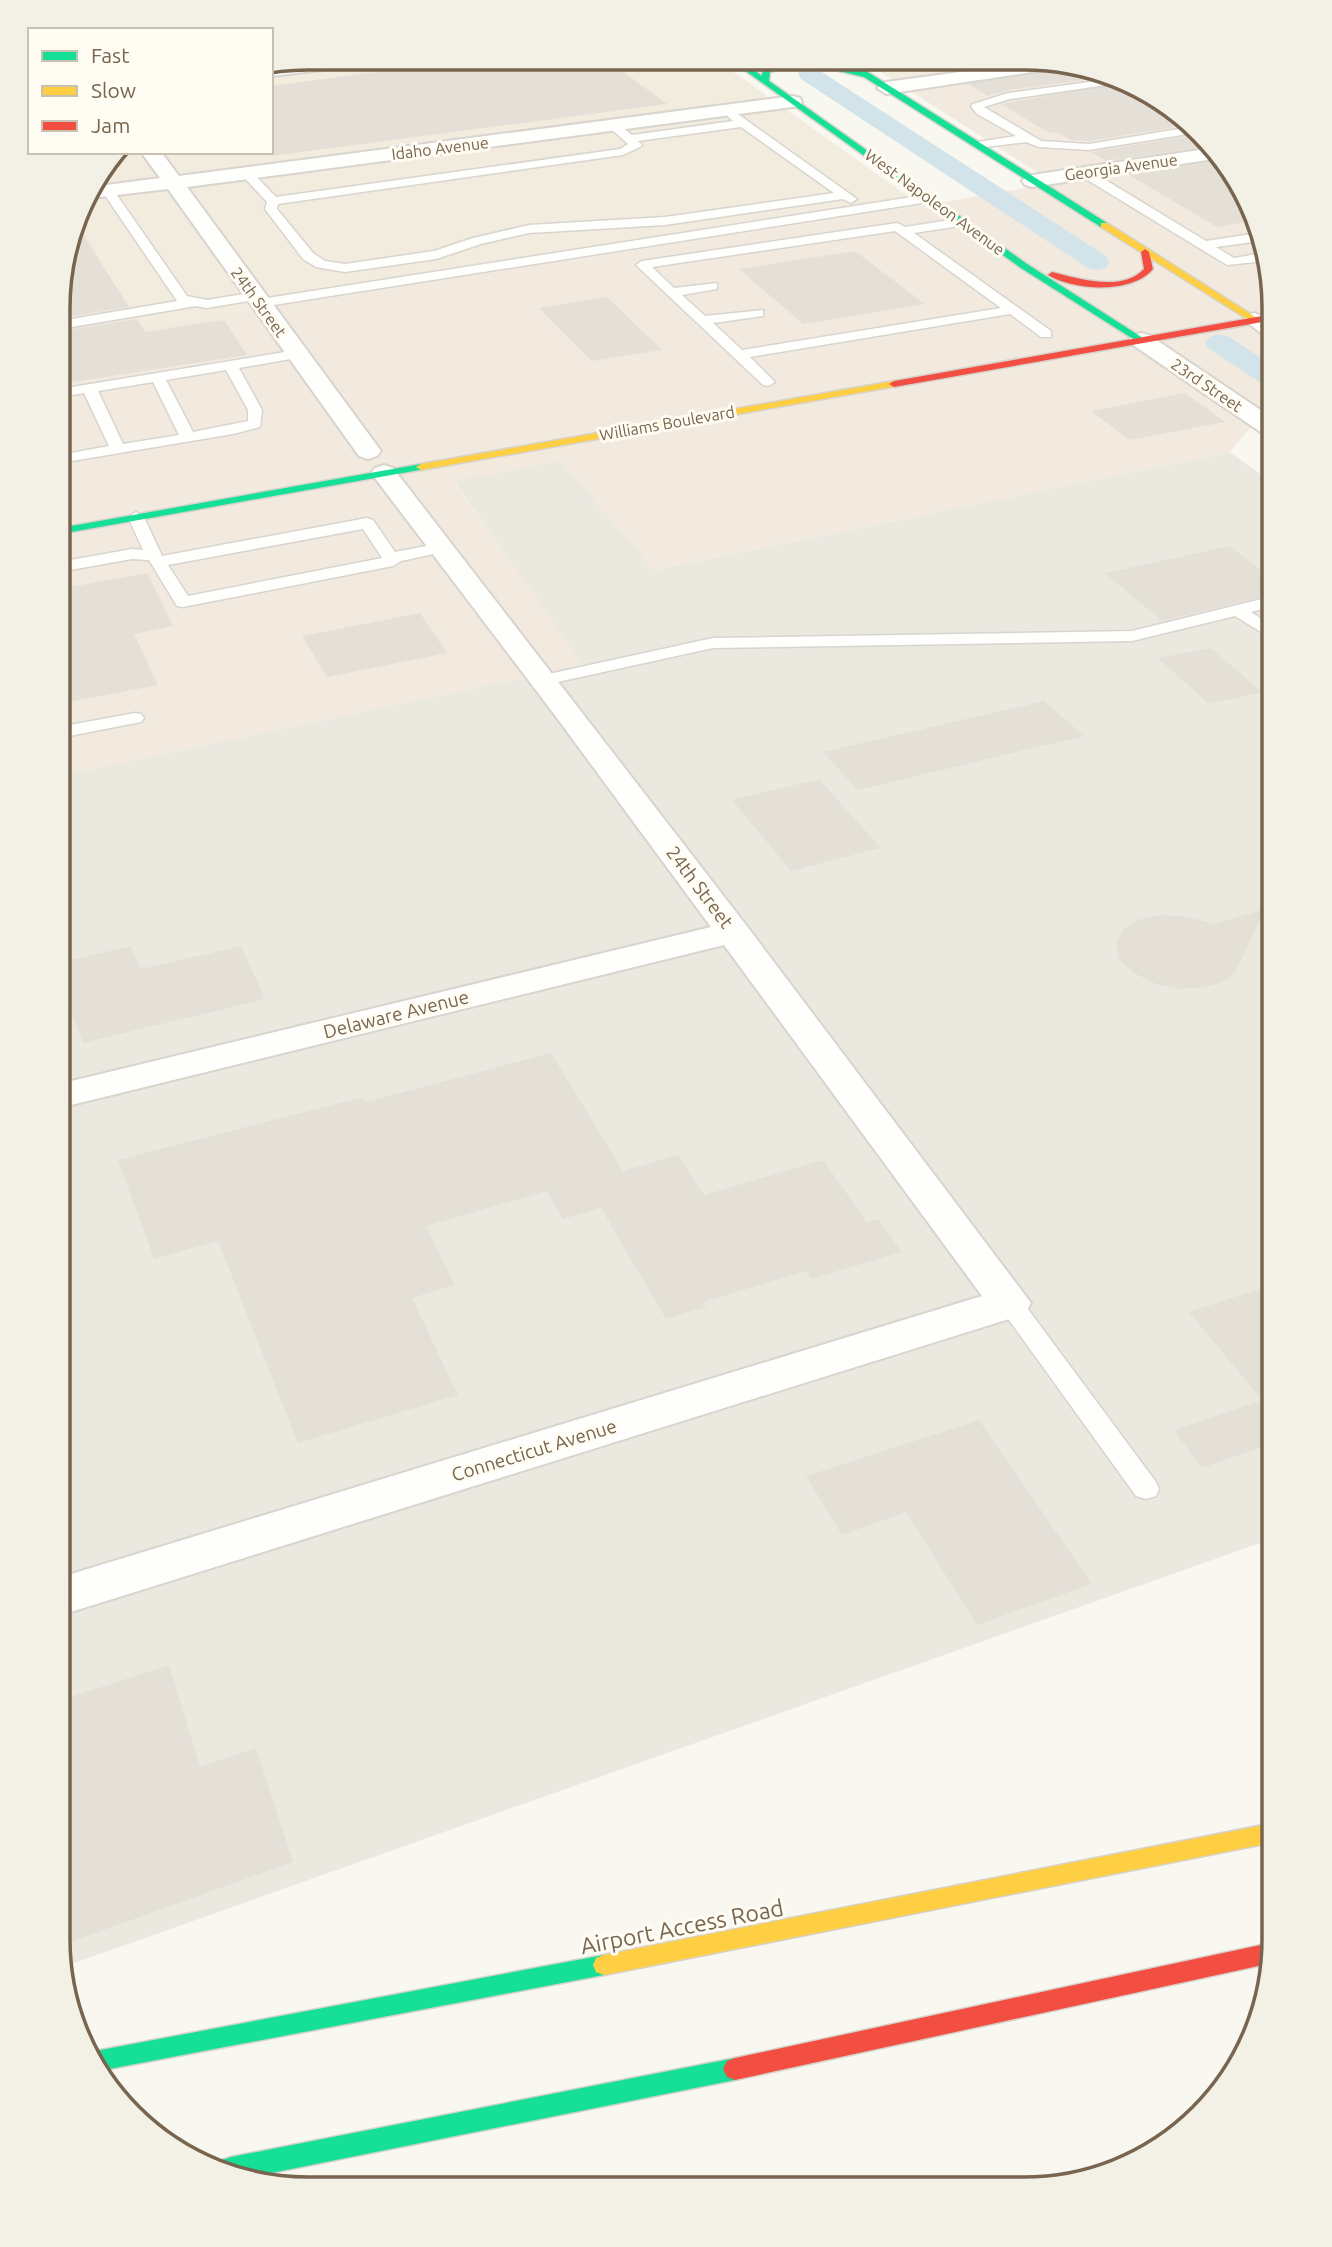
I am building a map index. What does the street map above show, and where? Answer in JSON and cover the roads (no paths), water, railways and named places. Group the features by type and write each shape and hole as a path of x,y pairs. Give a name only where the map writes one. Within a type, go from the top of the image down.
{"main road":[{"name":"West Napoleon Avenue","path":"749,70 1024,265 1112,323 1141,329"},
{"path":"765,81 766,71 769,70"},
{"path":"847,70 869,77"},
{"path":"858,70 1226,303 1262,316"},
{"path":"1024,265 1076,282 1118,285 1145,276 1149,269 1145,252"},
{"path":"1202,307 1226,303"},
{"name":"Williams Boulevard","path":"70,529 228,501 372,457 1141,329 1262,317"},
{"path":"1086,327 1112,323"},
{"path":"1019,338 1053,332"},
{"name":"Williams Boulevard","path":"741,386 774,381"},
{"path":"228,501 250,489 337,472 372,457 402,461 461,445"},
{"name":"Airport Access Road","path":"103,2059 702,1947 1261,1835"},
{"path":"241,2167 768,2062 1261,1955"}],"street":[{"path":"886,88 1020,70"},
{"name":"Idaho Avenue","path":"100,192 793,102"},
{"name":"24th Street","path":"152,154 372,457 544,680 1010,1303"},
{"name":"Georgia Avenue","path":"1032,181 1205,155"},
{"name":"23rd Street","path":"1141,329 1262,421"},
{"name":"Delaware Avenue","path":"70,1093 734,932"},
{"name":"Connecticut Avenue","path":"70,1593 1010,1303"}],"lane":[{"path":"1101,83 1008,96 977,106 981,112 1039,144 1089,147 1183,132"},
{"path":"726,111 865,209"},
{"path":"629,139 743,123"},
{"path":"273,201 623,152 636,145 613,125"},
{"path":"977,145 1028,138"},
{"path":"246,173 273,201"},
{"path":"1086,173 1232,262 1256,258"},
{"path":"108,191 182,299 192,303"},
{"path":"273,201 271,209 309,256 321,264 345,268 436,256 529,229 665,221 845,195"},
{"path":"70,322 192,303 258,300 931,198"},
{"path":"904,231 963,222"},
{"path":"774,381 739,355 642,265 897,227 1013,310 1053,332"},
{"path":"1204,245 1251,238"},
{"path":"672,292 712,286"},
{"path":"739,355 1013,310"},
{"path":"702,321 758,313"},
{"path":"70,391 297,354"},
{"path":"70,457 255,424 255,410 230,365"},
{"path":"158,377 188,438"},
{"path":"89,388 118,449"},
{"path":"70,565 132,554 156,559 367,523 393,561 183,602 156,559 136,517"},
{"path":"390,558 442,548"},
{"path":"544,680 713,643 1132,636 1262,604"},
{"path":"1238,610 1262,627"},
{"path":"70,731 135,718"},
{"path":"1010,1303 1146,1489"}],"waterway":[{"path":"809,74 1097,262"},
{"path":"1219,343 1262,371"}]}
